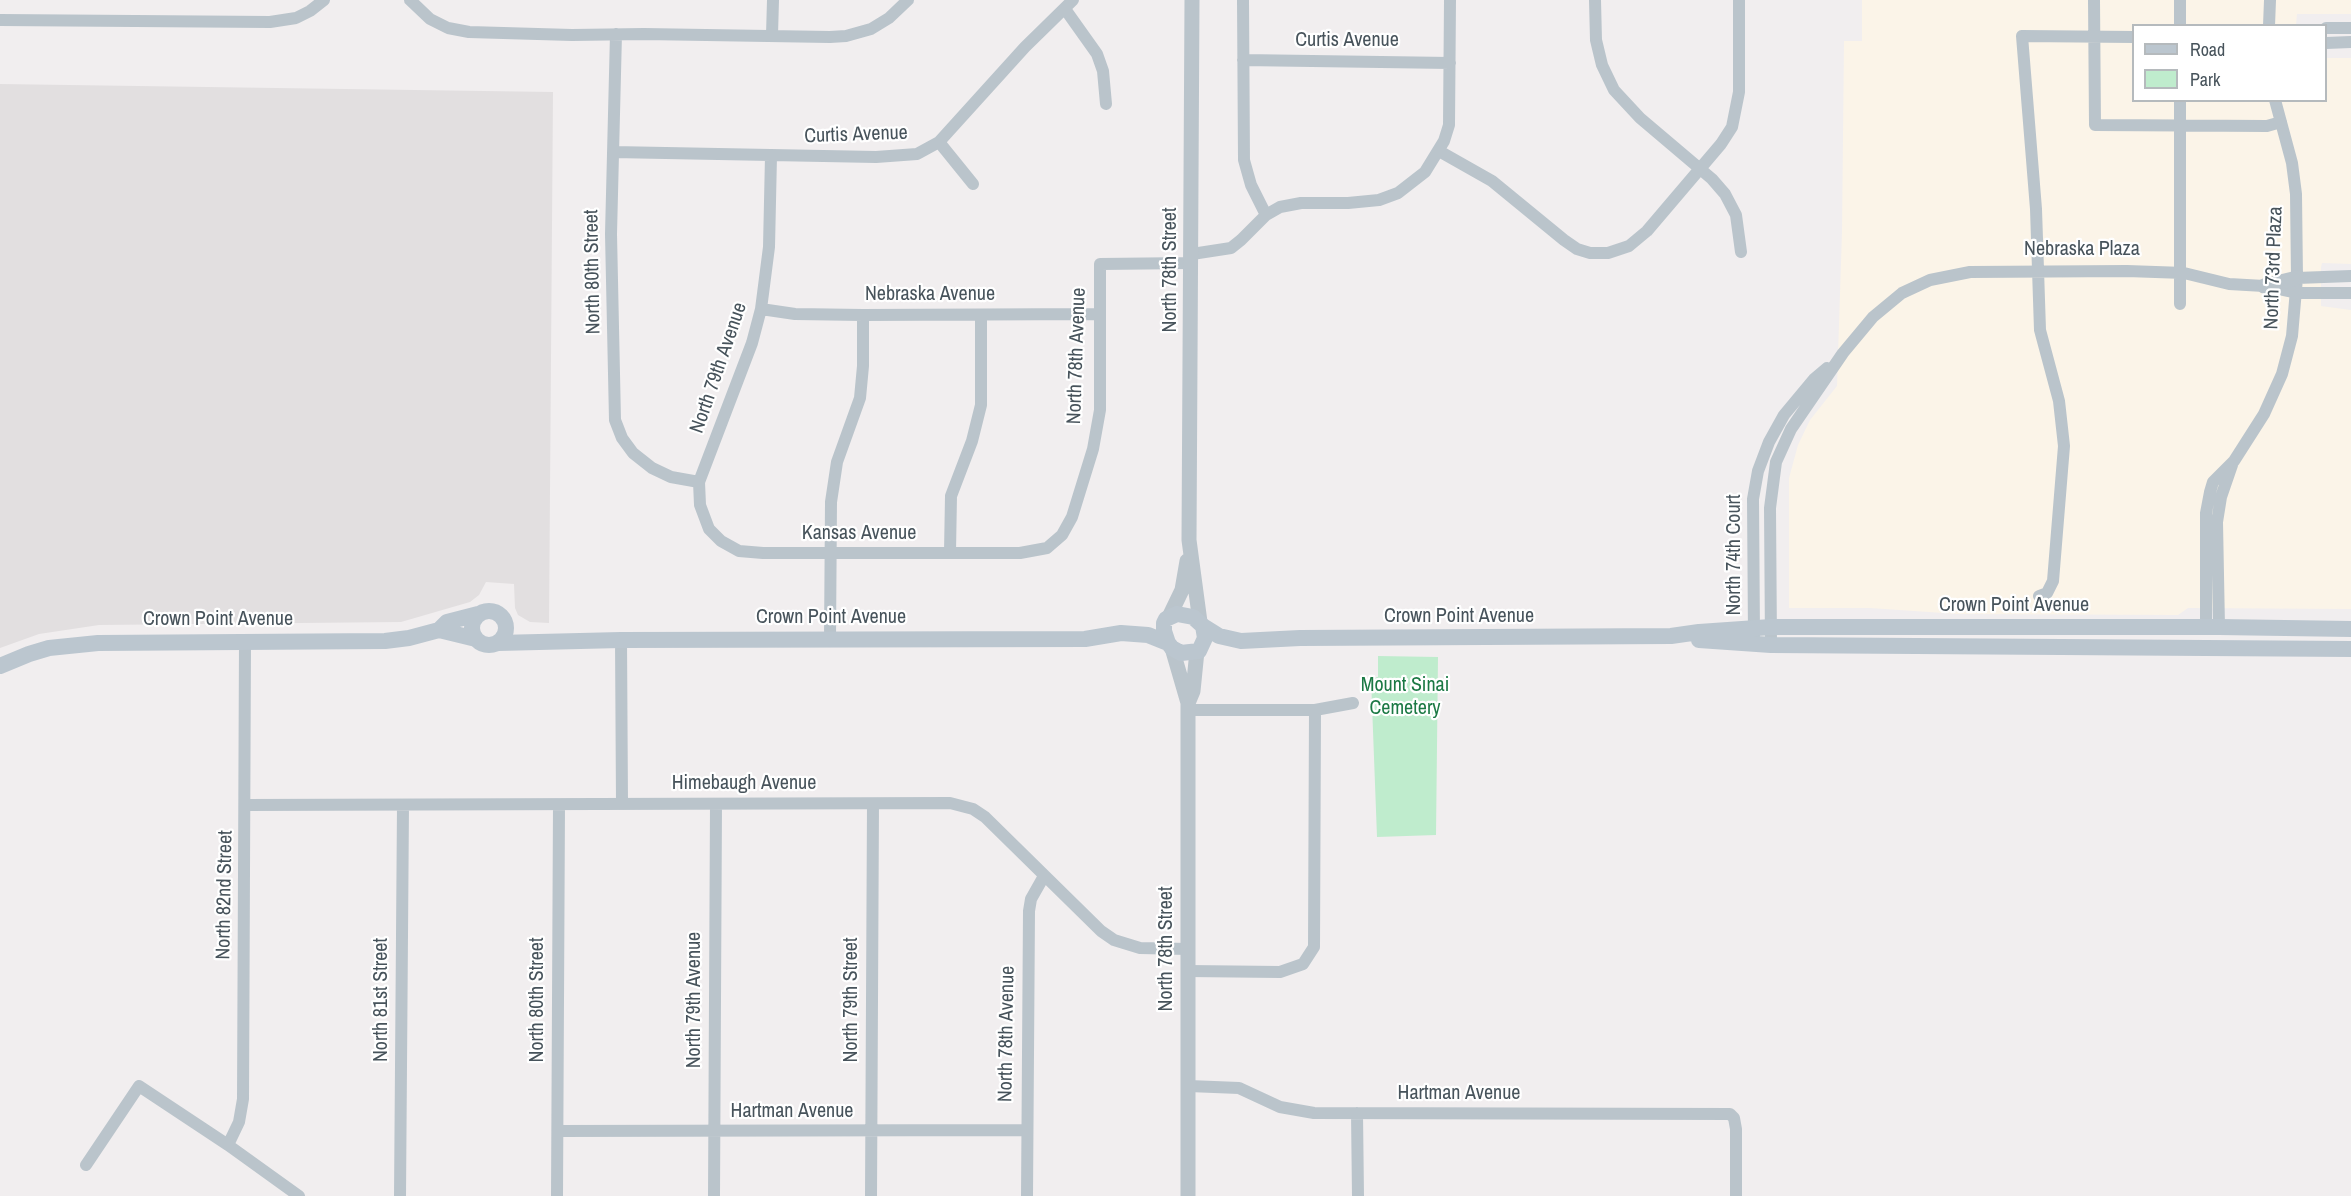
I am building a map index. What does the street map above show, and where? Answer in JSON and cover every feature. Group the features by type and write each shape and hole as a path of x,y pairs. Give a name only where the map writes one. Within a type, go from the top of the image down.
{"main road":[{"path":"495,611 502,615 506,624 504,638 498,643 486,644 476,639 473,624 478,614 495,611"},
{"name":"Crown Point Avenue","path":"439,630 447,622 478,614"},
{"path":"1185,614 1202,624 1205,638 1198,651 1181,653 1170,645 1164,631 1168,618 1185,614"},
{"name":"Crown Point Avenue","path":"1121,633 1132,627 1168,618"},
{"name":"Crown Point Avenue","path":"506,624 521,634 540,641"},
{"name":"Crown Point Avenue","path":"1202,624 1219,636 1241,641 1300,638 1677,636 1696,640 1754,635 1771,627 2351,629"},
{"name":"Crown Point Avenue","path":"0,666 30,654 71,645 121,642 385,641 409,638 439,630 476,639"},
{"name":"Crown Point Avenue","path":"498,643 532,644 540,641 621,640 1085,639 1121,633 1149,635 1170,645"},
{"name":"Crown Point Avenue","path":"1754,635 1771,645 2351,649"},
{"name":"Crown Point Avenue","path":"1198,651 1226,649 1241,641"}],"street":[{"path":"0,20 270,22 296,18 324,0"},
{"path":"410,0 430,19 448,28 469,32 572,35 839,36 859,33 883,22 908,0"},
{"path":"772,35 773,0"},
{"name":"North 78th Street","path":"1189,540 1192,0"},
{"path":"1243,0 1244,160 1251,185 1266,215"},
{"path":"1192,259 1231,248 1266,215 1288,204 1368,202 1398,193 1425,172 1439,151 1449,125 1450,0"},
{"path":"1595,0 1596,40 1602,65 1614,90 1640,118 1718,185 1731,203 1740,230 1741,252"},
{"path":"1439,151 1492,181 1577,249 1597,254 1608,253 1634,244 1700,169 1728,133 1738,102 1739,0"},
{"path":"2094,0 2095,125 2267,126 2281,122"},
{"path":"2180,0 2180,24"},
{"path":"2269,24 2270,0"},
{"path":"1069,4 1097,54 1103,71 1106,104"},
{"name":"Curtis Avenue","path":"613,152 771,156 905,156 917,154 939,142 1025,47 1069,4"},
{"path":"2327,28 2351,28"},
{"name":"North 80th Street","path":"616,34 611,234 615,420 621,438 633,453 652,468 676,478 699,482"},
{"path":"2039,596 2047,593 2053,581 2064,446 2059,401 2040,330 2036,209 2022,36 2132,37"},
{"path":"2327,43 2351,42"},
{"name":"Curtis Avenue","path":"1243,60 1450,63"},
{"path":"2180,102 2180,304"},
{"name":"North 73rd Plaza","path":"2212,627 2217,522 2221,497 2234,461 2265,414 2282,374 2292,336 2297,286 2296,194 2292,163 2276,102"},
{"path":"939,142 973,184"},
{"name":"North 79th Avenue","path":"699,482 752,343 761,309 769,247 771,156"},
{"name":"North 78th Avenue","path":"1072,517 1093,449 1100,410 1100,264 1192,259"},
{"name":"Nebraska Plaza","path":"1902,293 1930,280 1985,271 2181,273 2229,284 2297,286 2351,293"},
{"name":"Nebraska Plaza","path":"2297,286 2351,276"},
{"name":"North 74th Court","path":"1771,645 1770,508 1776,462 1791,429 1843,353 1873,317 1902,293"},
{"name":"Nebraska Avenue","path":"761,309 795,314 1100,314"},
{"path":"830,639 833,477 841,448 857,410 862,388 863,315"},
{"path":"950,552 951,496 972,441 981,405 981,315"},
{"name":"North 74th Court","path":"1754,635 1753,499 1754,486 1762,458 1784,415 1815,379 1843,353"},
{"path":"1762,458 1776,462"},
{"name":"Kansas Avenue","path":"699,482 700,506 709,529 721,541 739,551 763,553 1020,553 1040,550 1055,542 1072,517"},
{"path":"1168,618 1182,590 1189,540"},
{"path":"1189,540 1202,624"},
{"path":"621,640 621,803"},
{"name":"North 82nd Street","path":"228,1145 239,1122 243,1099 245,642"},
{"path":"1170,645 1188,706"},
{"path":"1188,706 1193,691 1198,651"},
{"path":"1188,706 1315,710 1353,703"},
{"name":"North 78th Street","path":"1188,706 1188,1196"},
{"path":"1188,971 1280,972 1303,964 1314,947 1315,710"},
{"name":"Himebaugh Avenue","path":"246,805 950,802 973,809 984,817 1101,931 1114,940 1140,948 1188,949"},
{"name":"North 79th Avenue","path":"714,1196 716,804"},
{"name":"North 79th Street","path":"871,1196 873,804"},
{"name":"North 81st Street","path":"400,1196 403,805"},
{"name":"North 80th Street","path":"557,1196 559,805"},
{"name":"North 78th Avenue","path":"1027,1196 1029,911 1031,899 1044,876"},
{"path":"86,1165 139,1086 228,1145 296,1195"},
{"name":"Hartman Avenue","path":"1189,1086 1239,1088 1293,1110 1357,1113 1730,1114 1734,1118 1736,1129 1736,1196"},
{"path":"1357,1113 1358,1196"},
{"name":"Hartman Avenue","path":"558,1131 1027,1130"}],"shaded area":[{"path":"1862,0 2351,0 2351,14 2297,14 2296,24 2132,24 2132,102 2327,102 2327,58 2351,58 2351,264 2322,263 2321,306 2351,310 2351,609 2188,608 2178,615 1958,614 1870,608 1789,608 1789,478 1798,445 1810,420 1837,386 1842,232 1844,41 1862,41"},
{"path":"0,84 553,92 549,623 530,622 518,615 515,608 514,584 486,582 479,595 470,602 401,622 99,625 39,634 0,648"}],"green space":[{"name":"Mount Sinai Cemetery","path":"1378,656 1438,657 1436,835 1377,837 1371,678 1378,677"}]}
